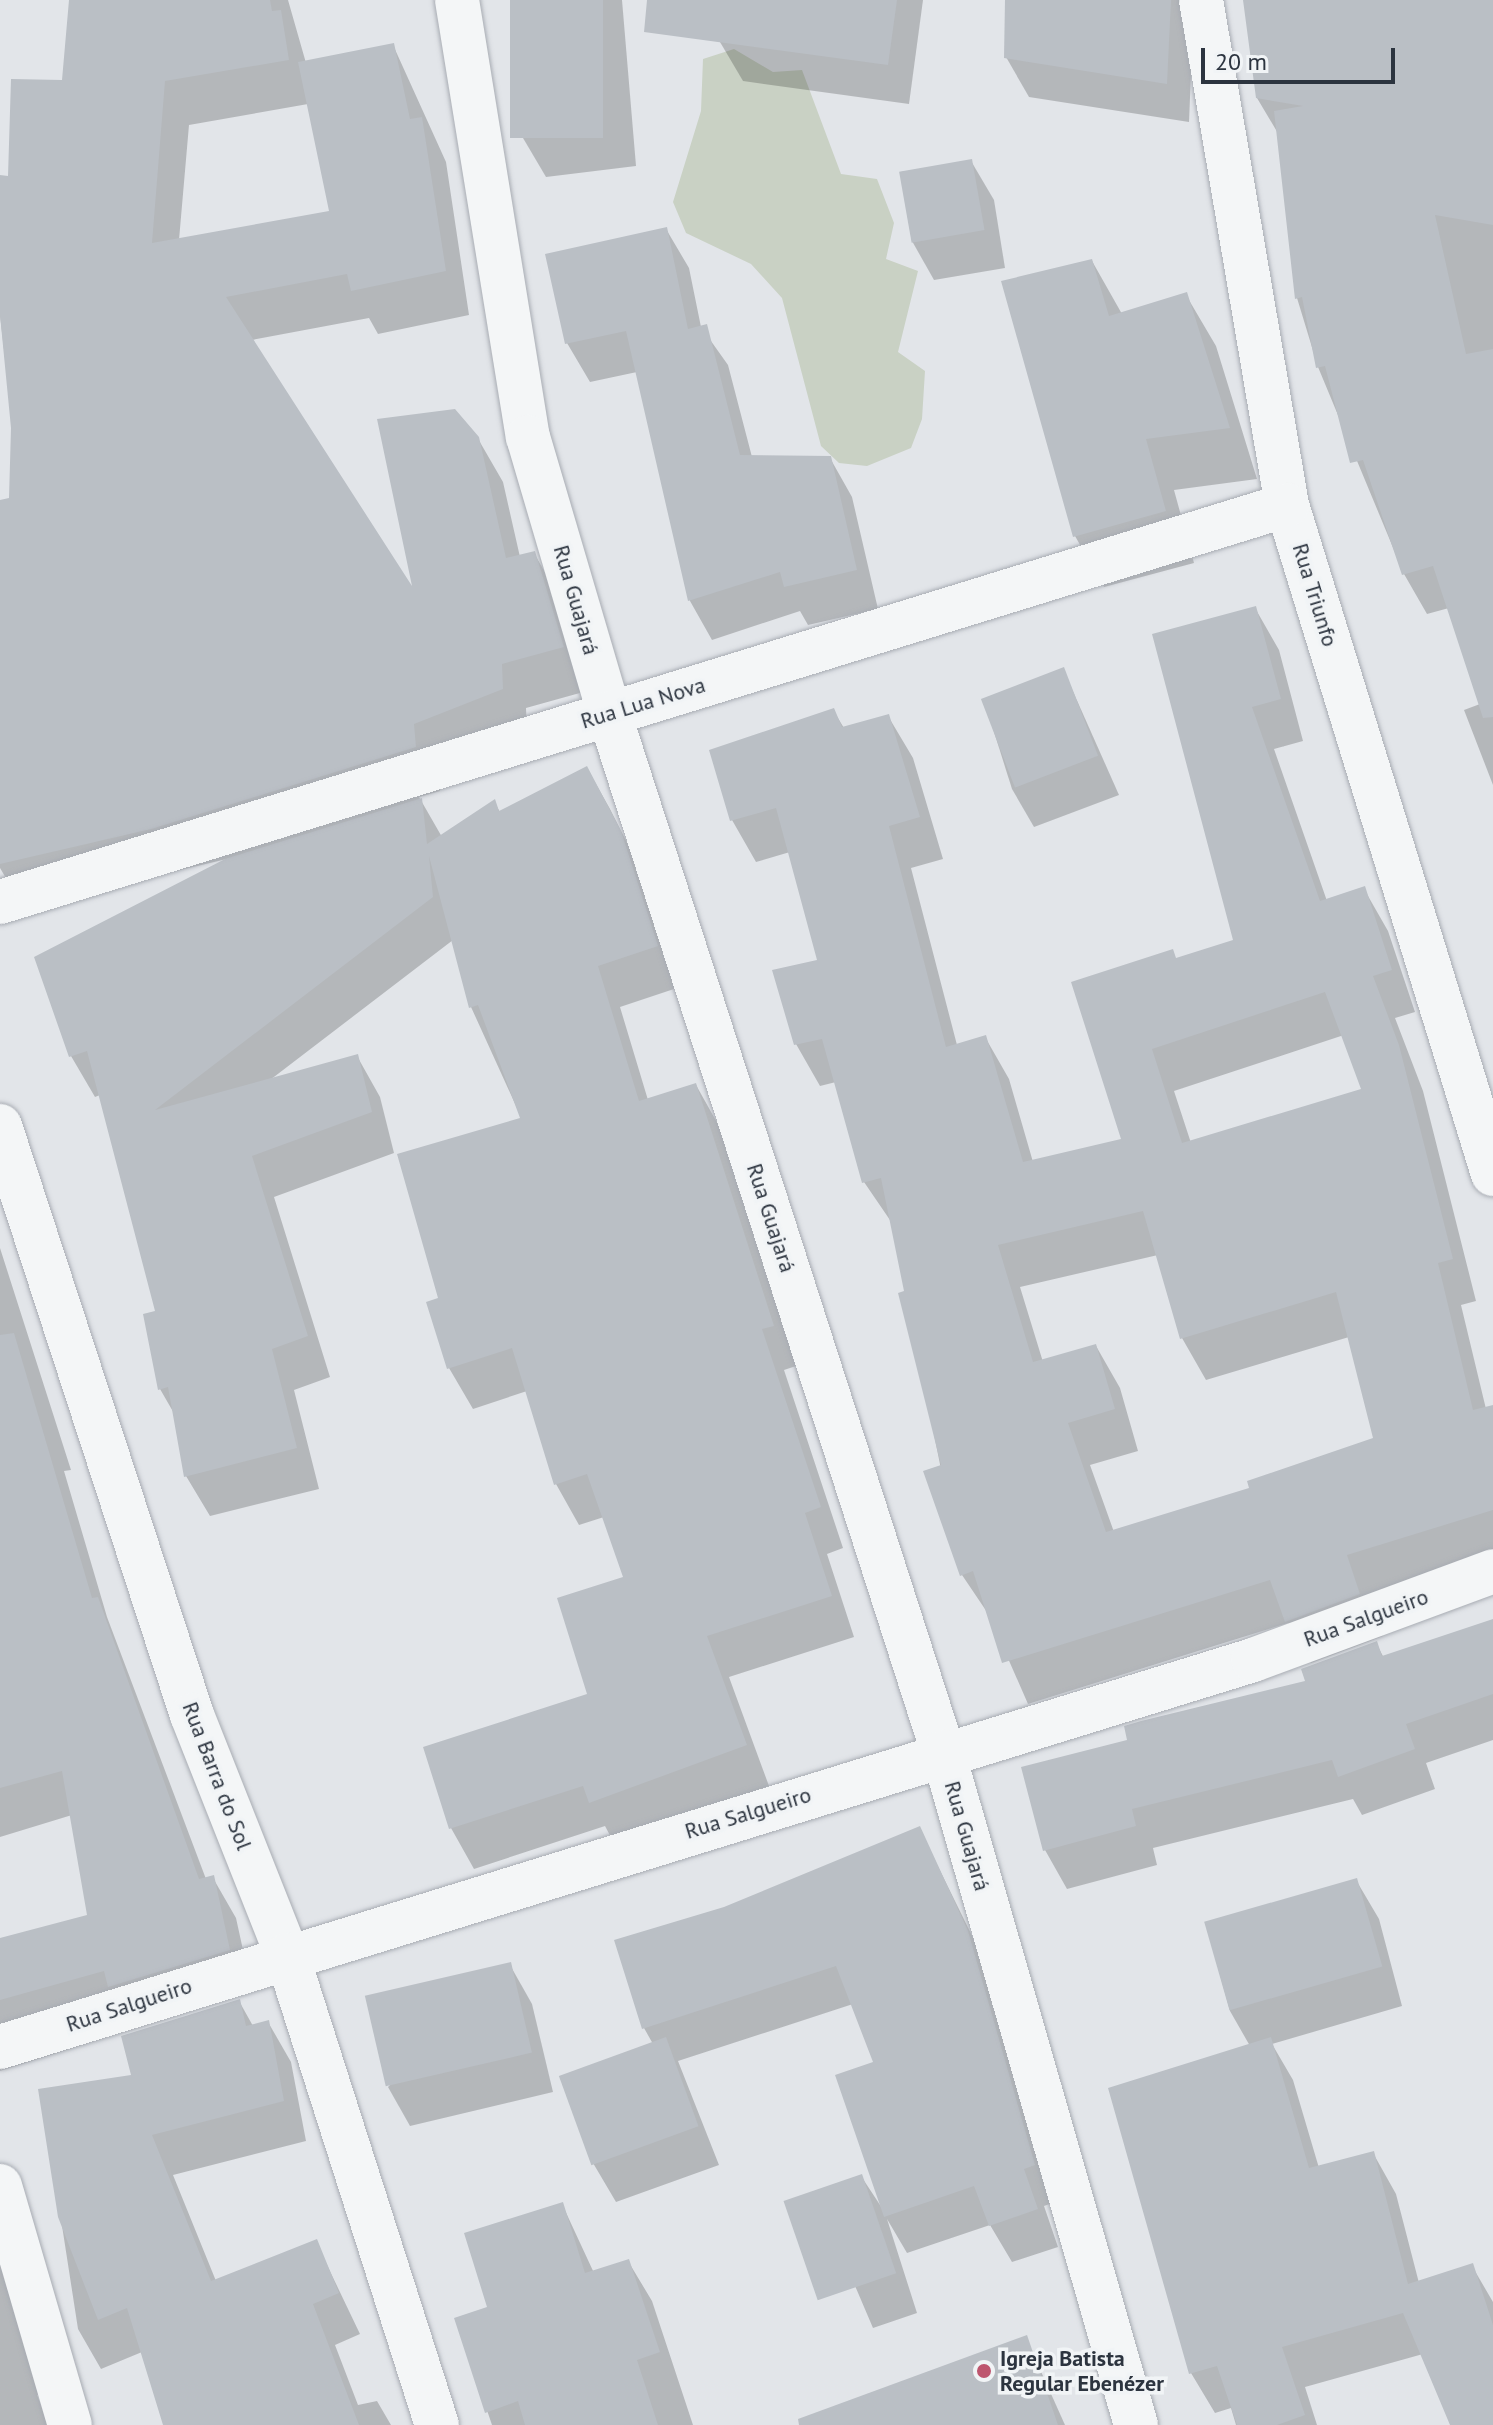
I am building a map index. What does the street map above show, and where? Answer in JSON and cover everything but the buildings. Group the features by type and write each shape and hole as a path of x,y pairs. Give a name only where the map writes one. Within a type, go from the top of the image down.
{"street":[{"name":"Rua Guajará","path":"457,0 528,437 609,713 943,1752 1136,2425"},
{"name":"Rua Triunfo","path":"1201,0 1287,505 1493,1174"},
{"name":"Rua Lua Nova","path":"0,902 1287,505"},
{"name":"Rua Barra do Sol","path":"0,1126 192,1715 287,1955 437,2425"},
{"name":"Rua Salgueiro","path":"0,2047 943,1752 1253,1660 1493,1571"},
{"path":"0,2186 70,2425"}],"shaded area":[{"path":"734,49 773,72 802,70 841,174 877,179 894,223 886,259 918,271 898,352 925,371 922,419 911,448 867,466 839,463 821,446 782,298 751,264 686,233 673,202 701,111 703,59"}],"place":[{"name":"Igreja Batista Regular Ebenézer","path":"984,2371"}]}
